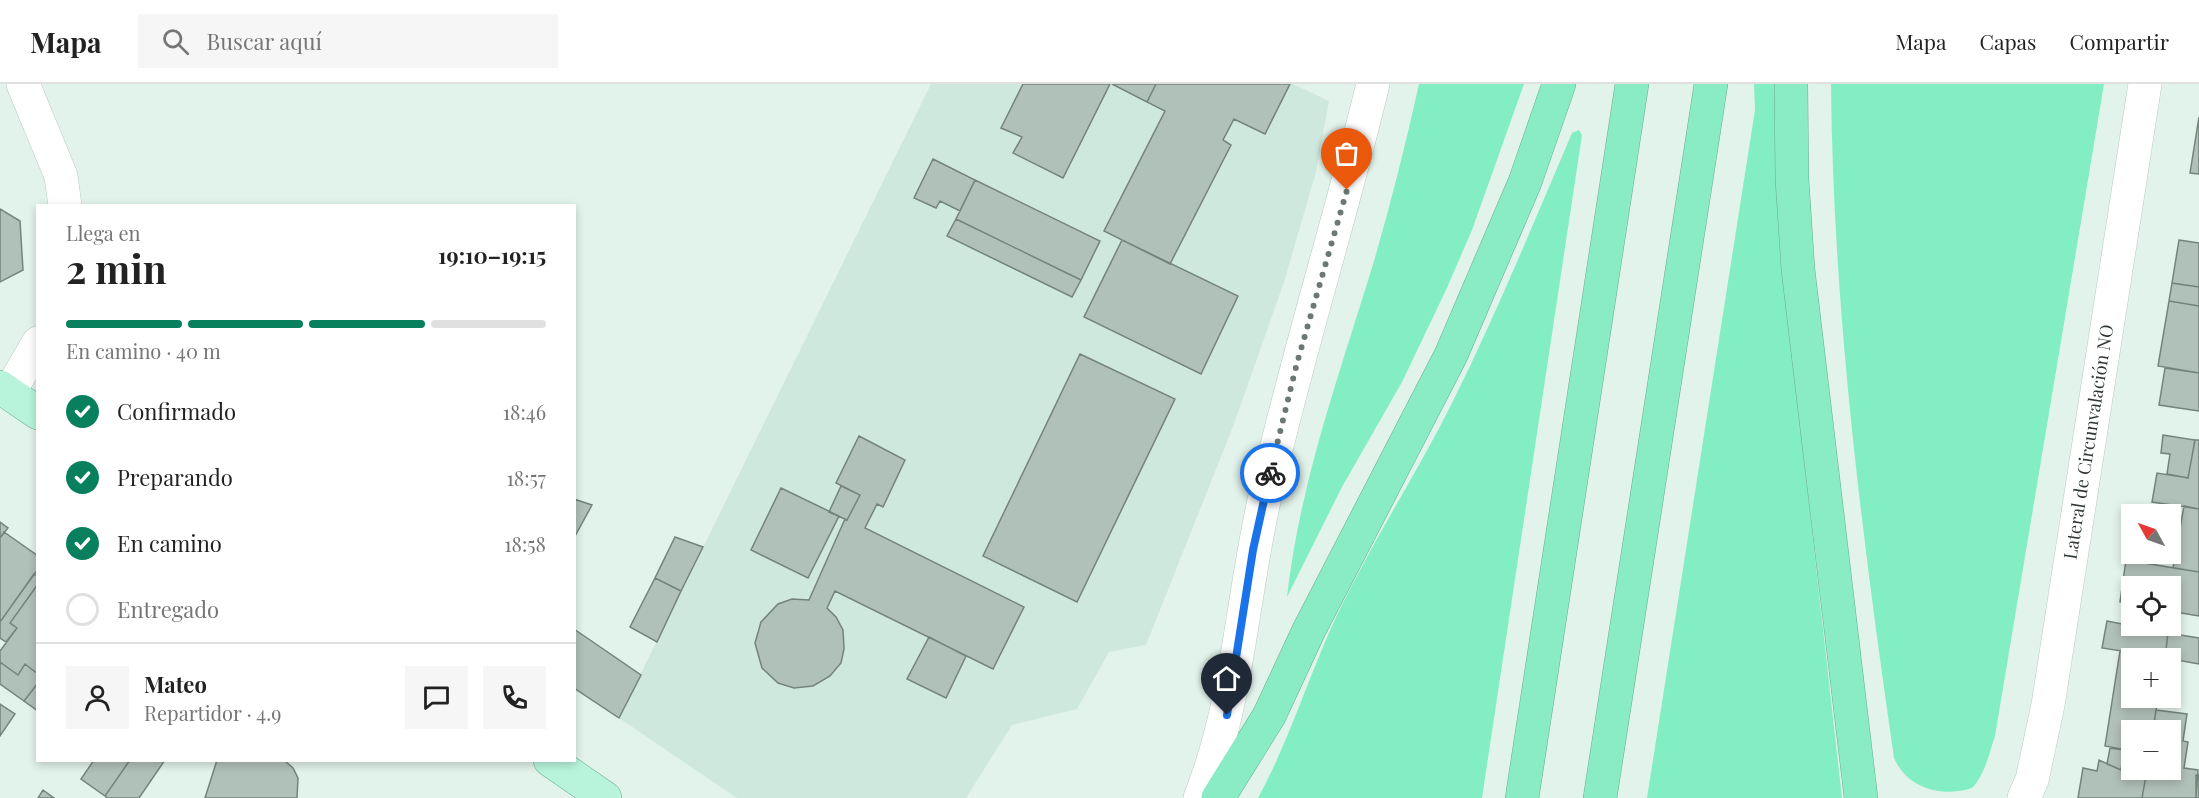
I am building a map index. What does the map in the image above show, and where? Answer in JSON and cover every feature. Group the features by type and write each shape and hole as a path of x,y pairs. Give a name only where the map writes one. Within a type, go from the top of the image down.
{"highway":[{"path":"1218,798 1269,716 1309,630 1451,355 1525,182 1559,84"},
{"path":"1522,798 1632,84"},
{"path":"1600,798 1711,84"},
{"path":"1791,84 1792,179 1798,269 1861,796"}],"main road":[{"path":"4,390 36,411"},
{"path":"553,762 605,798"}],"street":[{"path":"23,84 61,176 65,204"},
{"path":"1200,798 1227,715 1253,550 1287,403 1337,227 1373,84"},
{"name":"Lateral de Circunvalación NO","path":"2024,798 2032,780 2048,705 2145,84"},
{"path":"4,390 36,346"}],"shaded area":[{"path":"931,84 1293,84 1329,101 1316,172 1284,282 1234,424 1146,645 1109,652 1077,709 1012,725 966,798 737,798 619,718"}],"green space":[{"path":"1419,84 1524,84 1472,230 1446,290 1402,382 1342,487 1287,597 1301,511 1311,469 1380,239"},
{"path":"1754,84 1777,84 1787,308 1842,798 1647,798 1755,110"},
{"path":"1831,84 2104,84 1995,736 1980,777 1972,788 1960,791 1937,791 1916,783 1907,777 1894,758 1871,591 1843,338 1837,253"},
{"path":"1579,130 1582,135 1482,798 1258,798 1280,753 1337,615 1452,403 1499,303 1572,133"}],"building":[{"path":"1023,84 1110,84 1063,178 1013,153 1022,137 1001,128"},
{"path":"1112,84 1156,84 1147,102"},
{"path":"1156,84 1290,84 1265,134 1234,119 1223,140 1231,145 1170,264 1104,231 1165,111 1147,102"},
{"path":"2199,117 2199,174 2190,173"},
{"path":"933,159 975,180 960,211 940,201 936,208 914,198"},
{"path":"975,180 1100,241 1081,280 956,219"},
{"path":"0,209 20,221 23,270 0,282"},
{"path":"956,219 1081,280 1072,297 947,236"},
{"path":"1122,240 1238,296 1201,374 1084,317"},
{"path":"2179,240 2199,243 2199,287 2172,283"},
{"path":"2172,283 2199,287 2199,306 2169,301"},
{"path":"2169,301 2199,306 2199,373 2158,366"},
{"path":"1080,354 1175,399 1077,602 983,556"},
{"path":"2165,368 2199,373 2199,411 2159,405"},
{"path":"2163,435 2195,440 2188,478 2167,474 2170,454 2161,453"},
{"path":"859,436 905,460 883,507 877,504 865,528 1024,607 993,669 835,591 827,608 836,617 843,630 844,649 841,663 830,676 813,686 794,688 778,683 762,668 755,643 761,622 778,604 792,599 809,600 845,519 847,520 860,495 836,483"},
{"path":"2195,440 2199,440 2199,509 2181,506 2181,504 2152,502 2157,473 2188,478"},
{"path":"841,486 860,495 847,520 829,512"},
{"path":"781,488 839,516 808,578 751,550"},
{"path":"576,500 592,505 576,534"},
{"path":"2184,506 2199,509 2199,572 2173,568 2174,564 2181,564 2181,523"},
{"path":"0,522 8,528 0,538"},
{"path":"4,532 36,555 36,572 0,622 0,538"},
{"path":"675,537 703,547 681,591 655,578"},
{"path":"2125,564 2150,564 2199,572 2199,616 2181,613 2181,576 2124,576"},
{"path":"34,574 36,575 36,587 10,623 17,628 6,642 0,638 0,622"},
{"path":"655,578 681,591 657,642 630,627"},
{"path":"36,587 36,672 25,664 18,675 0,662 0,651 17,628 10,623"},
{"path":"2107,621 2121,624 2121,636 2168,636 2166,648 2121,648 2121,651 2102,648"},
{"path":"576,630 641,675 619,718 576,689"},
{"path":"2168,636 2199,638 2199,664 2181,661 2181,648 2166,648"},
{"path":"929,637 966,656 946,698 907,679"},
{"path":"2121,651 2121,708 2156,708 2155,720 2121,720 2121,749 2105,746"},
{"path":"0,662 18,675 25,664 36,672 36,686 24,701 0,684"},
{"path":"36,686 36,710 24,701"},
{"path":"0,704 15,714 0,736"},
{"path":"2156,710 2187,714 2183,741 2188,742 2184,768 2198,770 2196,798 2142,798 2145,780 2181,780 2181,720 2154,720"},
{"path":"2110,748 2121,750 2121,770 2107,764"},
{"path":"2099,760 2121,770 2121,780 2145,780 2142,798 2078,798 2083,768 2097,771"},
{"path":"93,762 129,762 105,796 81,779"},
{"path":"129,762 164,762 139,798 107,798 105,796"},
{"path":"216,762 286,762 293,768 298,778 297,798 205,798"},
{"path":"2196,775 2199,775 2199,798 2196,798"},
{"path":"43,790 54,798 38,798"}],"way so far":[{"path":"1270,473 1297,363 1347,190"}],"route":[{"path":"1227,715 1253,550 1270,473"}]}
